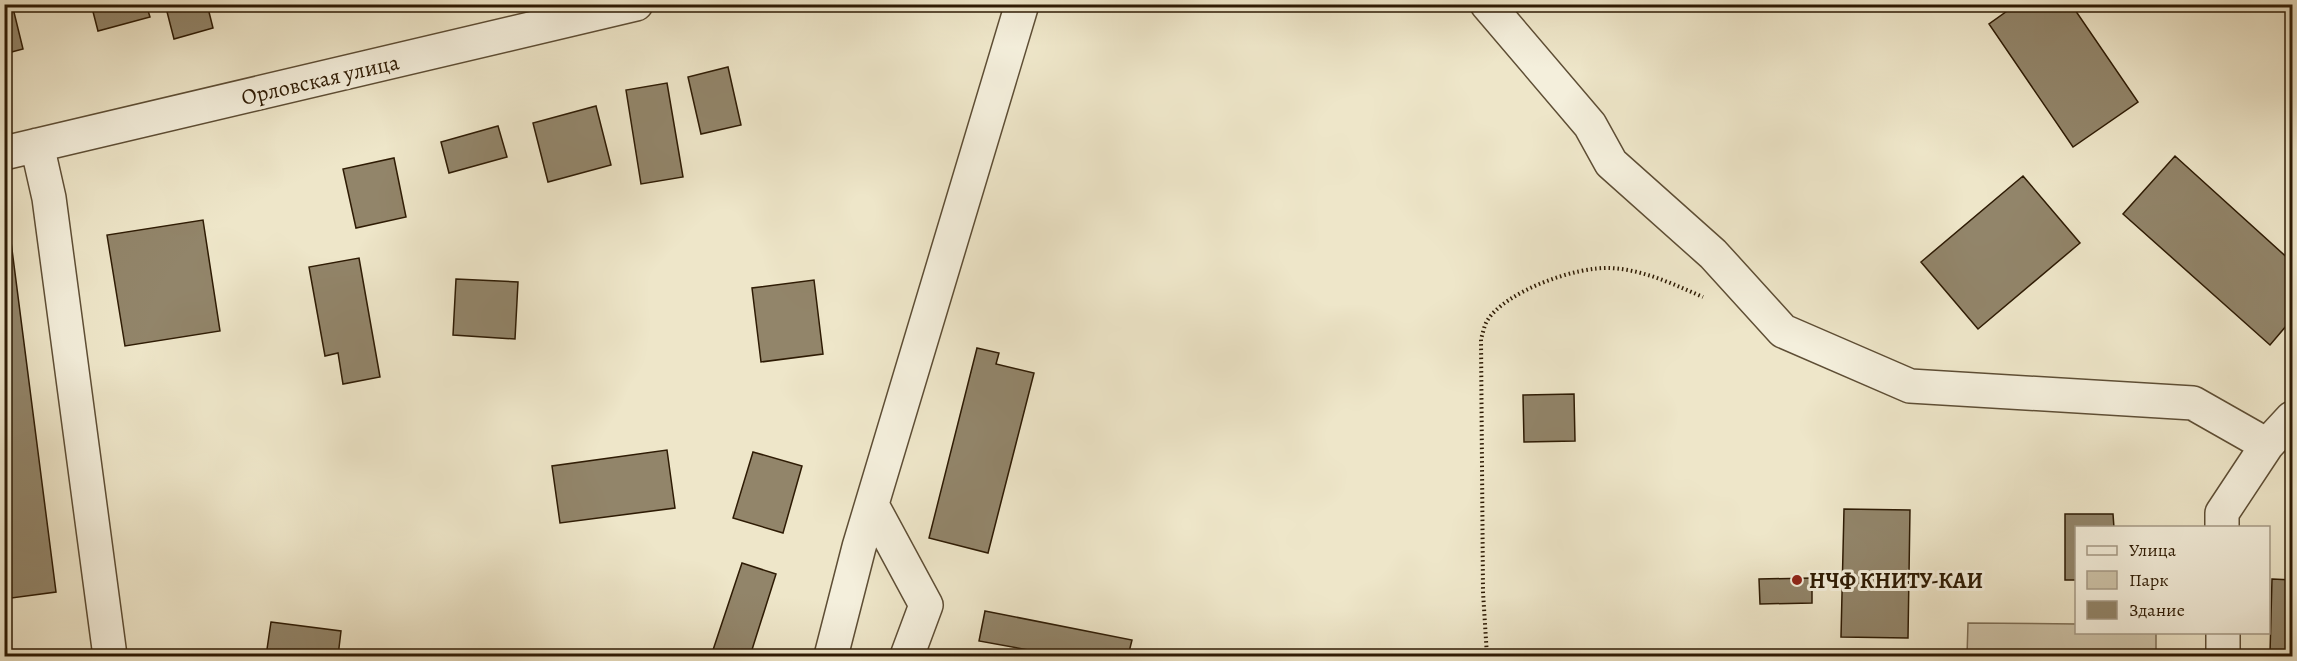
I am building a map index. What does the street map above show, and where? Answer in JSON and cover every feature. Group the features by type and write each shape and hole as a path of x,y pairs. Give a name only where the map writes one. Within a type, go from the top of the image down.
{"street":[{"name":"Орловская улица","path":"4,153 636,4"},
{"path":"831,657 872,505 1022,4"},
{"path":"1487,4 1590,125 1611,163 1713,254 1783,331 1910,386 2193,403 2267,445"},
{"path":"37,145 49,198 110,657"},
{"path":"2222,526 2222,513 2267,445 2292,418"},
{"path":"872,505 926,605 907,657"},
{"path":"2223,634 2223,657"}],"path":[{"path":"1486,657 1483,592 1481,339 1488,321 1503,304 1526,291 1554,278 1584,270 1611,268 1652,275 1707,298"}],"green space":[{"path":"1968,623 2075,624 2075,634 2156,634 2156,656 1967,656"}],"building":[{"path":"4,4 12,4 23,49 4,54"},
{"path":"91,4 146,4 150,17 98,31"},
{"path":"165,4 207,4 213,28 174,39"},
{"path":"2017,4 2071,4 2138,102 2073,147 1989,24"},
{"path":"728,67 741,125 701,134 688,77"},
{"path":"667,83 683,177 641,184 626,90"},
{"path":"596,106 611,165 548,182 533,123"},
{"path":"498,126 507,157 449,173 441,142"},
{"path":"2175,156 2292,262 2292,319 2270,345 2123,214"},
{"path":"394,158 406,217 356,228 343,169"},
{"path":"2023,176 2080,243 1978,329 1921,262"},
{"path":"203,220 220,331 125,346 107,235"},
{"path":"10,234 56,592 4,599 4,235"},
{"path":"359,258 380,377 343,384 338,353 325,356 309,267"},
{"path":"456,279 518,282 515,339 453,335"},
{"path":"814,280 823,354 761,362 752,288"},
{"path":"977,348 999,353 996,364 1034,373 988,553 929,538"},
{"path":"1574,394 1575,441 1524,442 1523,395"},
{"path":"667,450 675,508 560,523 552,466"},
{"path":"753,452 802,466 783,533 733,518"},
{"path":"1844,509 1910,510 1908,638 1841,637"},
{"path":"2065,514 2113,514 2114,526 2075,526 2075,580 2065,580"},
{"path":"742,563 776,574 750,656 711,656"},
{"path":"1812,578 1812,603 1760,604 1759,579"},
{"path":"2272,579 2292,580 2292,654 2270,653"},
{"path":"985,611 1132,640 1128,656 1062,656 979,641"},
{"path":"271,622 341,631 338,656 266,656"},
{"path":"1700,651 1752,652 1751,656 1699,656"}],"place":[{"name":"НЧФ КНИТУ-КАИ","path":"1797,580"}]}
